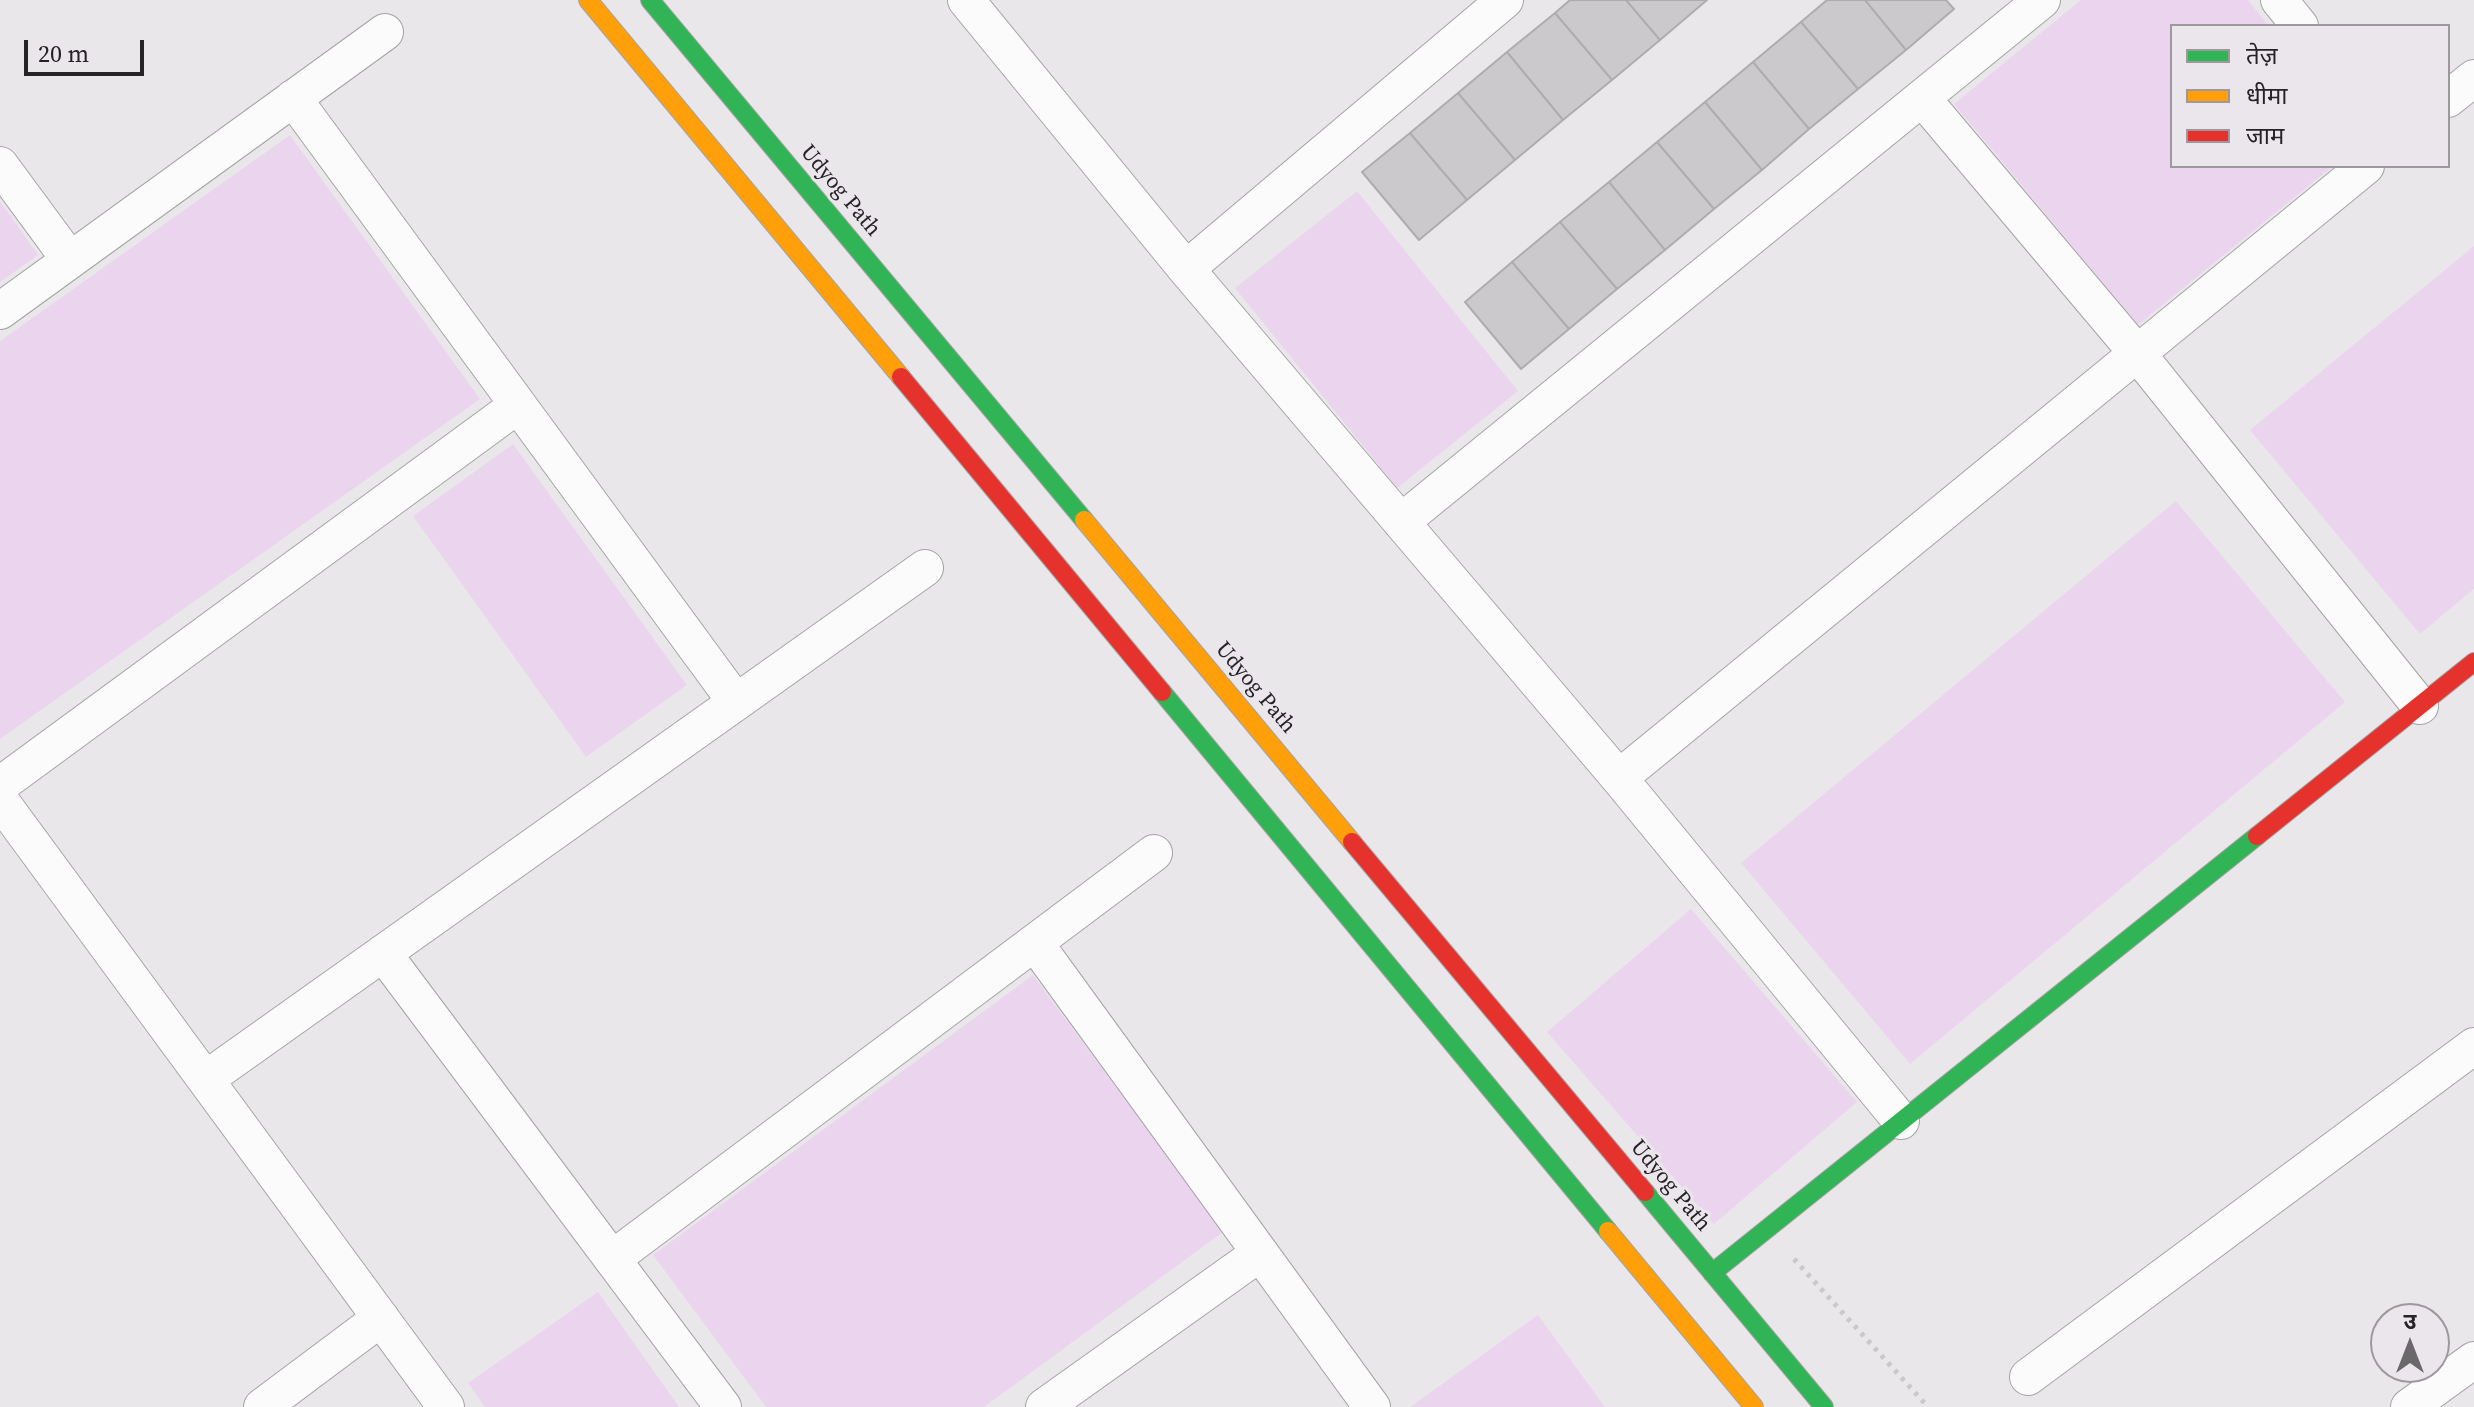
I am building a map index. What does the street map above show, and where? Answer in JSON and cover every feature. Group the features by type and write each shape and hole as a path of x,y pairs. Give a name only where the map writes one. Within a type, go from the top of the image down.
{"main road":[{"path":"588,0 1754,1407"},
{"name":"Udyog Path","path":"650,0 1824,1407"},
{"path":"1712,1273 2474,662"}],"street":[{"path":"966,0 1186,269 1619,778 1901,1121"},
{"path":"1186,269 1505,0"},
{"path":"1401,522 2042,0"},
{"path":"2279,0 2298,24"},
{"path":"0,311 385,32"},
{"path":"2450,97 2474,78"},
{"path":"293,98 736,702"},
{"path":"1922,98 2137,353 2420,706"},
{"path":"0,165 70,260"},
{"path":"1619,778 2364,168"},
{"path":"0,785 518,405"},
{"path":"206,1079 925,568"},
{"path":"0,800 446,1407"},
{"path":"612,1259 1154,853"},
{"path":"1035,943 1372,1407"},
{"path":"383,953 723,1407"},
{"path":"2028,1377 2474,1046"},
{"path":"1044,1407 1260,1253"},
{"path":"262,1407 381,1318"},
{"path":"2409,1407 2474,1360"}],"path":[{"path":"1767,1229 1928,1407"}],"shaded area":[{"path":"2081,0 2248,0 2267,24 2170,24 2170,168 2331,168 2138,325 1954,104"},
{"path":"290,135 480,399 0,739 0,341"},
{"path":"1357,191 1518,391 1397,488 1235,288"},
{"path":"0,201 38,255 0,282"},
{"path":"2474,246 2474,589 2420,634 2250,430"},
{"path":"513,444 687,685 586,757 413,516"},
{"path":"2176,501 2345,702 1910,1064 1741,863"},
{"path":"1691,909 1857,1102 1714,1224 1547,1032"},
{"path":"1033,975 1223,1232 984,1407 766,1407 653,1255"},
{"path":"598,1292 679,1407 485,1407 468,1383"},
{"path":"1538,1315 1605,1407 1410,1407"}],"building":[{"path":"1570,0 1626,0 1660,40 1612,80 1555,13"},
{"path":"1626,0 1707,0 1660,40"},
{"path":"1827,0 1865,0 1906,50 1858,89 1801,22"},
{"path":"1865,0 1946,0 1954,9 1906,50"},
{"path":"1555,13 1612,80 1563,120 1507,52"},
{"path":"1801,22 1858,89 1809,129 1753,62"},
{"path":"1507,52 1563,120 1515,160 1458,93"},
{"path":"1753,62 1809,129 1762,170 1705,102"},
{"path":"1458,93 1515,160 1467,200 1410,133"},
{"path":"1705,102 1762,170 1714,209 1657,142"},
{"path":"1410,133 1467,200 1419,240 1362,172"},
{"path":"1657,142 1714,209 1665,250 1609,182"},
{"path":"1609,182 1665,250 1617,289 1560,222"},
{"path":"1560,222 1617,289 1569,329 1512,262"},
{"path":"1512,262 1569,329 1521,369 1465,302"}],"traffic: fast":[{"path":"650,0 1084,520"},
{"path":"1162,692 1608,1231"},
{"path":"1712,1273 2257,836"},
{"path":"1645,1192 1824,1407"}],"traffic: slow":[{"path":"588,0 901,377"},
{"path":"1084,520 1352,842"},
{"path":"1608,1231 1754,1407"}],"traffic: jam":[{"path":"901,377 1162,692"},
{"path":"2257,836 2474,662"},
{"path":"1352,842 1645,1192"}]}
